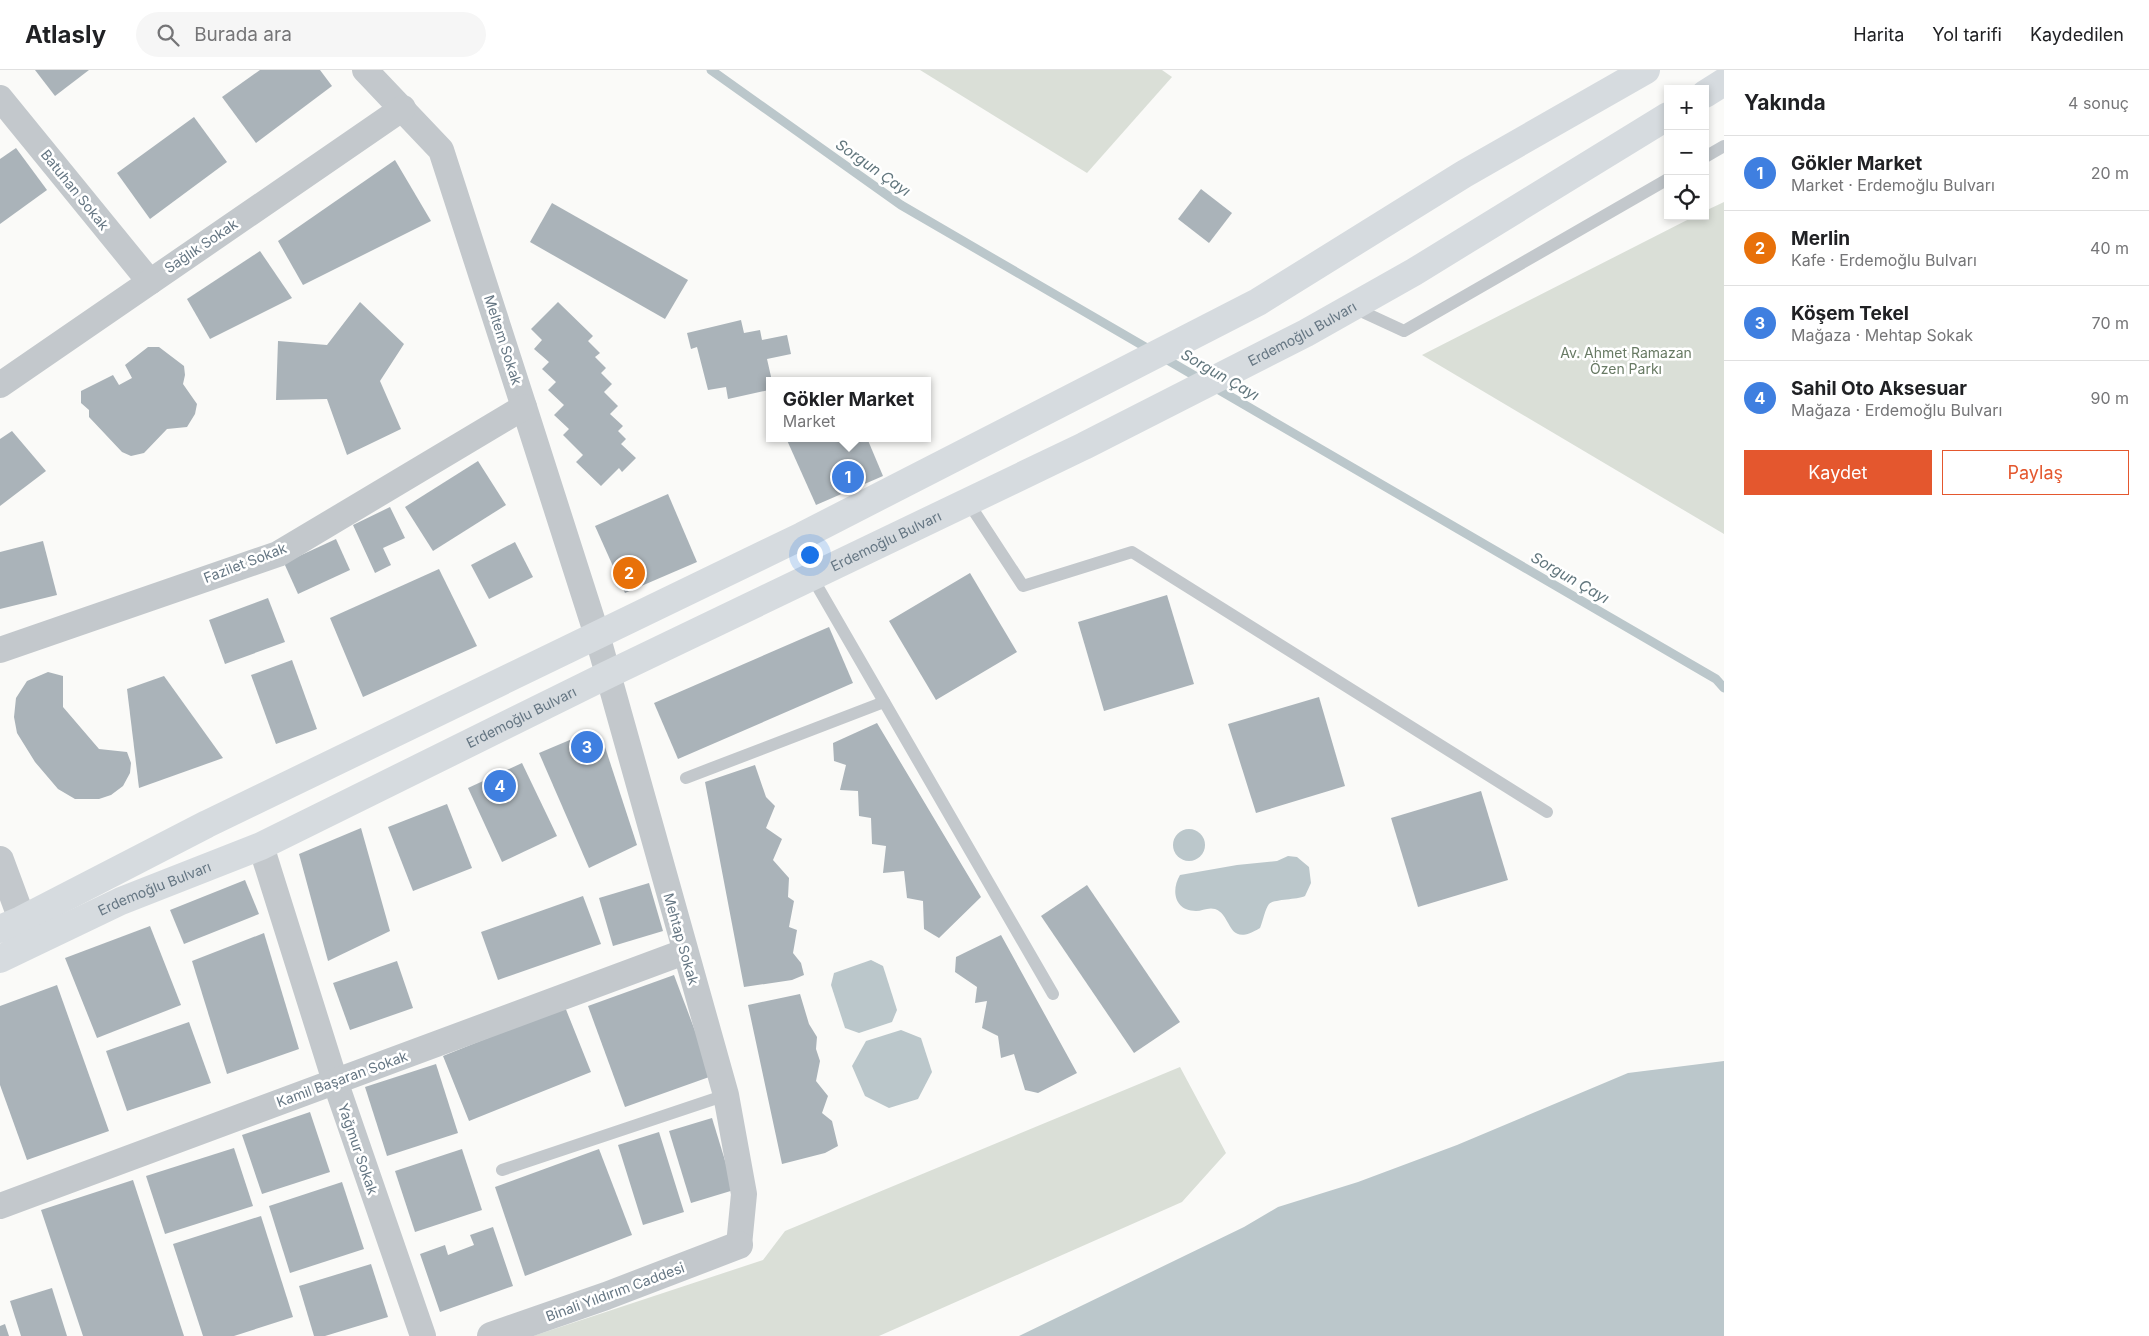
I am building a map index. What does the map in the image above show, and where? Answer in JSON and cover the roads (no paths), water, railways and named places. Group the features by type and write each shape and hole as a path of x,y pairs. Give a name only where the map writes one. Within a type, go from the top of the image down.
{"main road":[{"name":"Erdemoğlu Bulvarı","path":"0,959 18,931 207,824 802,536 1258,302 1464,174 1646,70"},
{"path":"1709,91 1724,82"},
{"name":"Erdemoğlu Bulvarı","path":"18,931 121,902 261,846 607,675 1084,446 1306,333 1414,272 1664,118"}],"street":[{"name":"Meltem Sokak","path":"365,70 441,150 597,635"},
{"name":"Batuhan Sokak","path":"0,98 150,282"},
{"name":"Sağlık Sokak","path":"0,385 403,108"},
{"name":"Fazilet Sokak","path":"0,650 278,554 524,407"},
{"name":"Mehtap Sokak","path":"597,635 684,952 726,1095 744,1194 738,1245"},
{"name":"Yağmur Sokak","path":"261,846 335,1081 423,1336"},
{"path":"0,860 18,931"},
{"name":"Kamil Başaran Sokak","path":"0,1206 684,952"},
{"name":"Binali Yıldırım Caddesi","path":"491,1336 596,1299 738,1245"}],"lane":[{"path":"1709,155 1724,146"},
{"path":"1352,307 1404,331 1664,181"},
{"path":"968,502 1023,586 1132,552 1547,812"},
{"path":"812,576 1053,994"},
{"path":"686,778 884,702"},
{"path":"502,1170 726,1095"}],"waterway":[{"name":"Sorgun Çayı","path":"711,70 901,205 1716,679 1724,688"}],"place":[{"name":"Gökler Market","path":"848,477"},
{"name":"Merlin","path":"629,573"},
{"name":"Köşem Tekel","path":"587,747"},
{"name":"Sahil Oto Aksesuar","path":"500,786"}],"park label":[{"name":"Av. Ahmet Ramazan Özen Parkı","path":"1626,362"}]}
